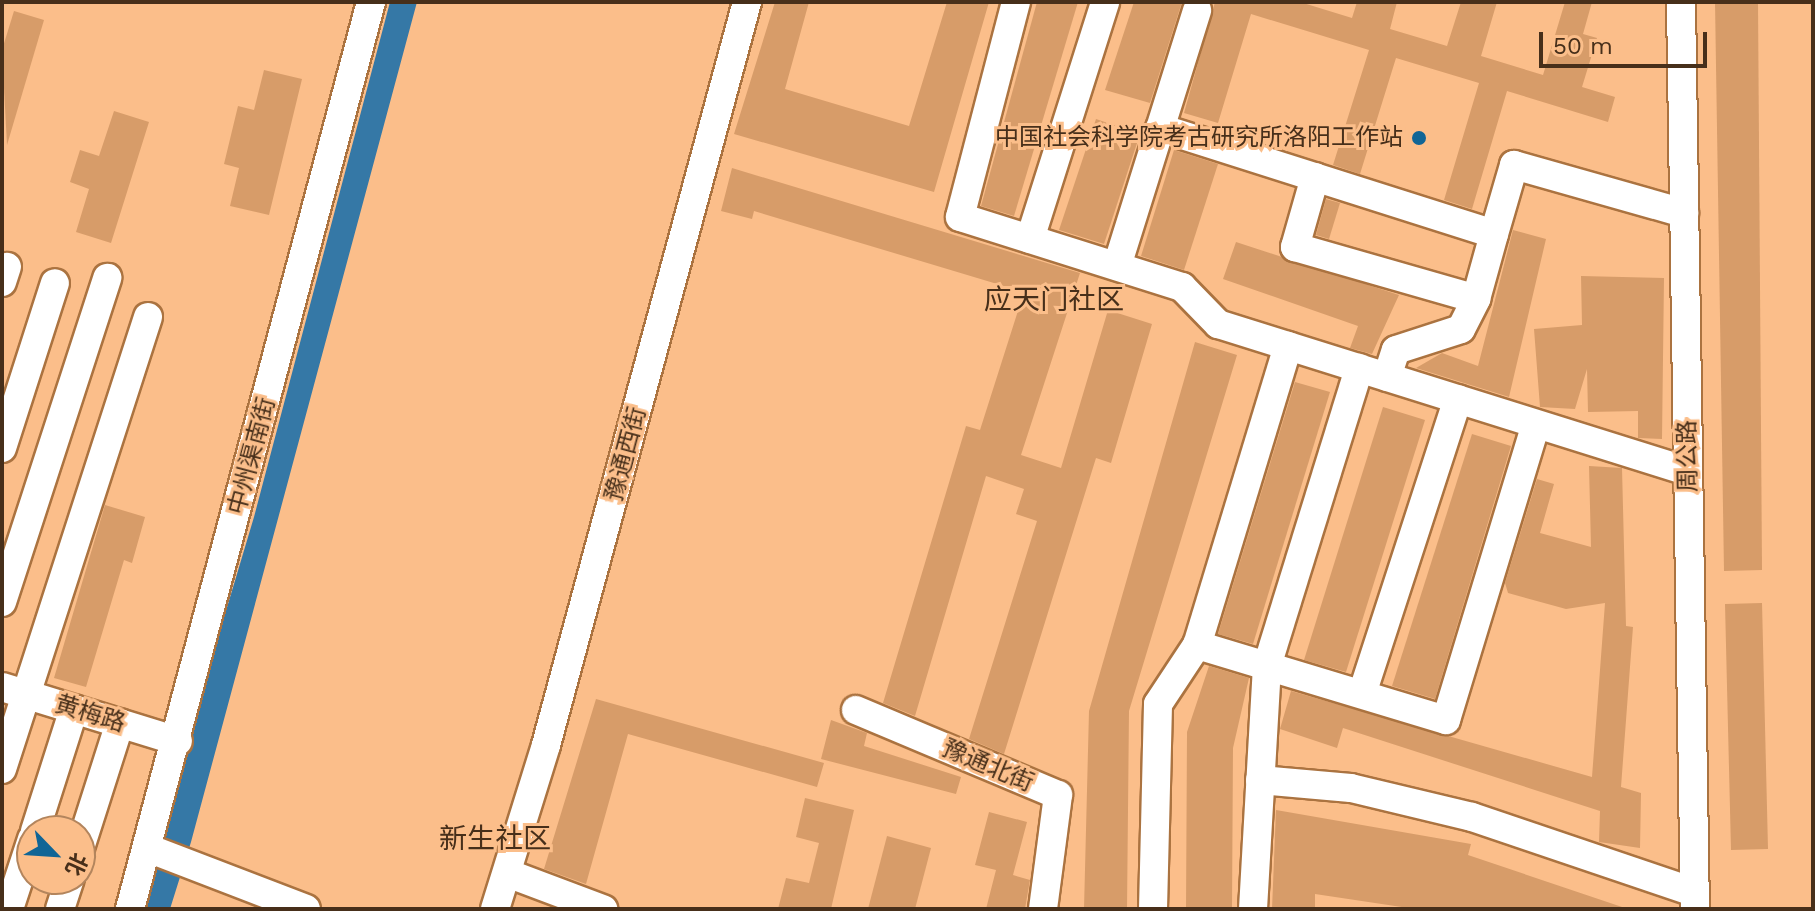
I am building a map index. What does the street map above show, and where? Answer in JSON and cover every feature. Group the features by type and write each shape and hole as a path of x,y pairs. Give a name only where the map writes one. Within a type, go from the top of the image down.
{"street":[{"name":"中州渠南街","path":"130,909 150,849 371,2"},
{"name":"豫通西街","path":"495,909 741,33 747,2"},
{"path":"1016,2 960,217 1182,287 1218,324 1688,471"},
{"path":"1030,239 1105,2"},
{"name":"周公路","path":"1681,2 1695,900"},
{"path":"1117,266 1197,10"},
{"path":"1160,128 1494,234"},
{"path":"1387,377 1396,350 1461,329 1476,299 1514,165 1684,213"},
{"path":"1315,177 1295,247 1476,299"},
{"path":"2,602 107,278"},
{"path":"2,448 55,283"},
{"path":"2,769 14,690 148,317"},
{"path":"1153,909 1158,704 1197,645 1288,346"},
{"path":"1253,909 1267,666 1359,368"},
{"path":"1362,694 1458,399"},
{"path":"1197,645 1446,720 1536,424"},
{"name":"黄梅路","path":"14,690 178,741"},
{"path":"40,815 74,709"},
{"name":"豫通北街","path":"856,710 1058,795 1043,909"},
{"path":"91,815 120,723"},
{"path":"1260,780 1351,788 1472,817 1695,900"},
{"path":"150,849 228,876 306,909"},
{"path":"507,873 603,909"},
{"path":"9,909 16,888"}],"water":[{"path":"390,2 417,2 191,842 170,909 137,909 254,517"}],"building":[{"path":"775,2 809,2 785,89 909,126 947,2 989,2 934,192 734,134"},
{"path":"1037,2 1078,2 1014,216 981,206"},
{"path":"1134,2 1182,2 1150,103 1105,90"},
{"path":"1215,2 1300,2 1352,18 1357,2 1397,2 1390,29 1447,46 1461,2 1497,2 1481,56 1543,75 1565,2 1592,2 1583,34 1597,38 1582,87 1615,97 1608,122 1507,91 1472,209 1444,200 1479,83 1396,58 1360,174 1333,165 1369,50 1251,14 1218,123 1184,113"},
{"path":"1715,2 1758,2 1762,570 1724,571"},
{"path":"14,11 44,20 7,145 2,50"},
{"path":"264,70 302,79 269,215 230,206 239,168 224,164 238,106 254,110"},
{"path":"114,111 149,122 111,243 76,232 89,189 70,182 80,150 99,156"},
{"path":"1096,119 1140,134 1104,244 1059,230"},
{"path":"1174,150 1218,164 1184,270 1141,256"},
{"path":"732,168 1080,273 1021,455 1061,468 1108,310 1152,324 1111,463 1096,458 1004,754 969,739 1037,521 1016,514 1024,489 986,476 915,716 883,703 966,426 980,430 1024,292 754,211 752,219 721,211"},
{"path":"1326,199 1340,203 1329,239 1316,235"},
{"path":"1513,230 1546,239 1509,397 1416,368 1442,353 1478,366"},
{"path":"1236,242 1399,295 1372,354 1350,348 1358,326 1223,279"},
{"path":"1581,276 1664,278 1662,439 1638,438 1638,411 1588,412 1587,369 1575,409 1540,407 1534,329 1582,325"},
{"path":"1195,342 1237,355 1129,711 1127,909 1084,909 1089,711"},
{"path":"1295,382 1330,392 1253,644 1218,634"},
{"path":"1383,407 1425,420 1346,672 1304,660"},
{"path":"1472,434 1511,446 1435,699 1392,686"},
{"path":"1589,466 1622,468 1626,626 1633,627 1621,787 1641,793 1640,848 1599,842 1600,811 1343,728 1337,748 1280,729 1291,691 1592,777 1605,603 1566,609 1508,593 1505,583 1537,479 1554,484 1540,533 1591,547"},
{"path":"105,505 145,517 132,563 124,560 86,687 54,678"},
{"path":"1762,603 1768,849 1731,850 1725,604"},
{"path":"1209,666 1249,678 1233,748 1232,909 1186,909 1187,732"},
{"path":"596,699 824,763 817,787 628,734 586,884 544,869"},
{"path":"831,720 867,733 864,746 961,777 956,794 821,759"},
{"path":"805,798 854,810 831,909 778,909 786,878 809,883 819,843 796,837"},
{"path":"1276,810 1471,844 1468,855 1628,909 1415,909 1315,894 1315,909 1272,909"},
{"path":"989,812 1027,822 1013,875 1030,880 1025,909 986,909 996,870 975,865"},
{"path":"887,836 931,848 915,909 868,909"}],"place":[{"name":"中国社会科学院考古研究所洛阳工作站","path":"1419,138"}],"district":[{"name":"应天门社区","path":"1054,300"},
{"name":"新生社区","path":"495,839"}]}
